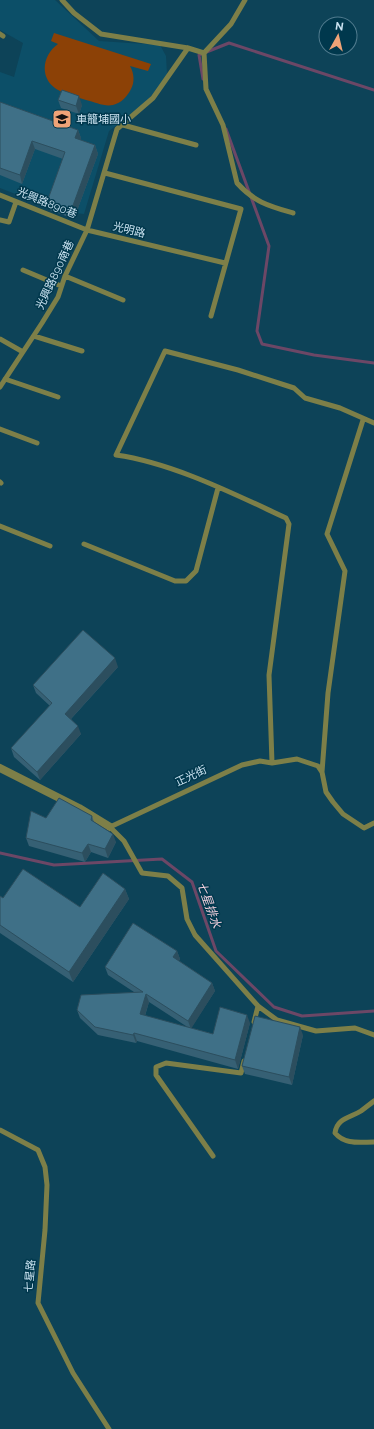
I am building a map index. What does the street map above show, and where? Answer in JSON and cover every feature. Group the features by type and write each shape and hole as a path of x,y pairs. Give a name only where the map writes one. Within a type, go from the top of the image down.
{"street":[{"path":"0,768 80,808 110,827"}],"lane":[{"path":"62,0 74,13 102,34 188,48 204,53"},
{"path":"245,0 231,24 204,53 206,89 223,125 238,183 244,190 263,205 293,213"},
{"path":"87,230 117,129 154,98 188,48"},
{"path":"123,125 196,145"},
{"path":"105,173 241,209 211,316"},
{"name":"光興路890巷","path":"0,196 87,230"},
{"path":"0,220 9,222 16,202"},
{"name":"光明路","path":"87,230 225,263"},
{"name":"光興路890南巷","path":"0,387 34,336 58,296 65,276 87,230"},
{"path":"23,270 61,286"},
{"path":"65,276 123,300"},
{"path":"34,336 82,351"},
{"path":"0,339 23,352"},
{"path":"272,762 269,675 289,524 286,518 218,488 142,459 116,455 165,351 238,370 294,388 305,398 340,408 364,420 374,423"},
{"path":"5,379 58,397"},
{"path":"364,420 327,534 345,571 328,693 322,772 326,792 343,814 364,828 374,823"},
{"path":"0,428 38,443"},
{"path":"84,544 175,581 186,581 196,571 218,488"},
{"path":"0,526 50,546"},
{"name":"正光街","path":"110,827 242,765 260,761 272,762 297,759 318,766 322,772"},
{"path":"110,827 124,841 142,873 168,876 182,888 187,919 195,935 258,1006 277,1020 316,1031 355,1028 374,1035"},
{"path":"252,1028 258,1006"},
{"path":"213,1156 156,1075 156,1067 166,1064 241,1073 245,1058"},
{"path":"374,1101 360,1112 346,1117 336,1128 335,1133 340,1139 351,1142 374,1142"},
{"name":"七星路","path":"0,1130 38,1150 45,1167 47,1185 38,1303 73,1373 109,1429"}],"shaded area":[{"name":"車籠埔國小","path":"0,0 55,0 99,41 160,45 166,56 167,74 155,92 140,107 109,131 84,214 59,211 0,188 0,72 14,77 23,43 0,30"},
{"path":"54,33 151,64 148,71 130,66 134,78 132,86 126,97 116,104 103,105 69,95 53,87 48,81 46,75 45,68 48,55 58,44 51,41"}],"building":[{"path":"62,90 79,96 76,106 58,100"},
{"path":"0,102 78,130 75,138 95,145 71,211 47,202 65,152 32,141 20,175 0,168"},
{"path":"83,630 115,658 65,714 78,726 37,772 11,748 52,703 33,685"},
{"path":"59,798 92,816 91,820 113,834 105,849 88,844 82,853 26,838 31,811 46,818"},
{"path":"23,869 80,907 103,873 125,889 69,972 0,925 0,896 3,898"},
{"path":"133,923 177,951 173,957 212,983 188,1021 146,994 140,1014 213,1034 220,1007 247,1015 235,1060 134,1033 133,1035 95,1027 77,1010 81,995 143,992 105,967"},
{"path":"255,1016 300,1027 289,1077 242,1066"}],"waterway":[{"path":"203,79 199,55 229,43 374,90"},
{"path":"226,129 269,246 257,331 262,344 314,355 374,363"},
{"name":"七星排水","path":"0,853 54,865 162,859 192,882 216,951 274,1007 302,1016 374,1011"}],"place":[{"name":"車籠埔國小","path":"62,119"}]}
